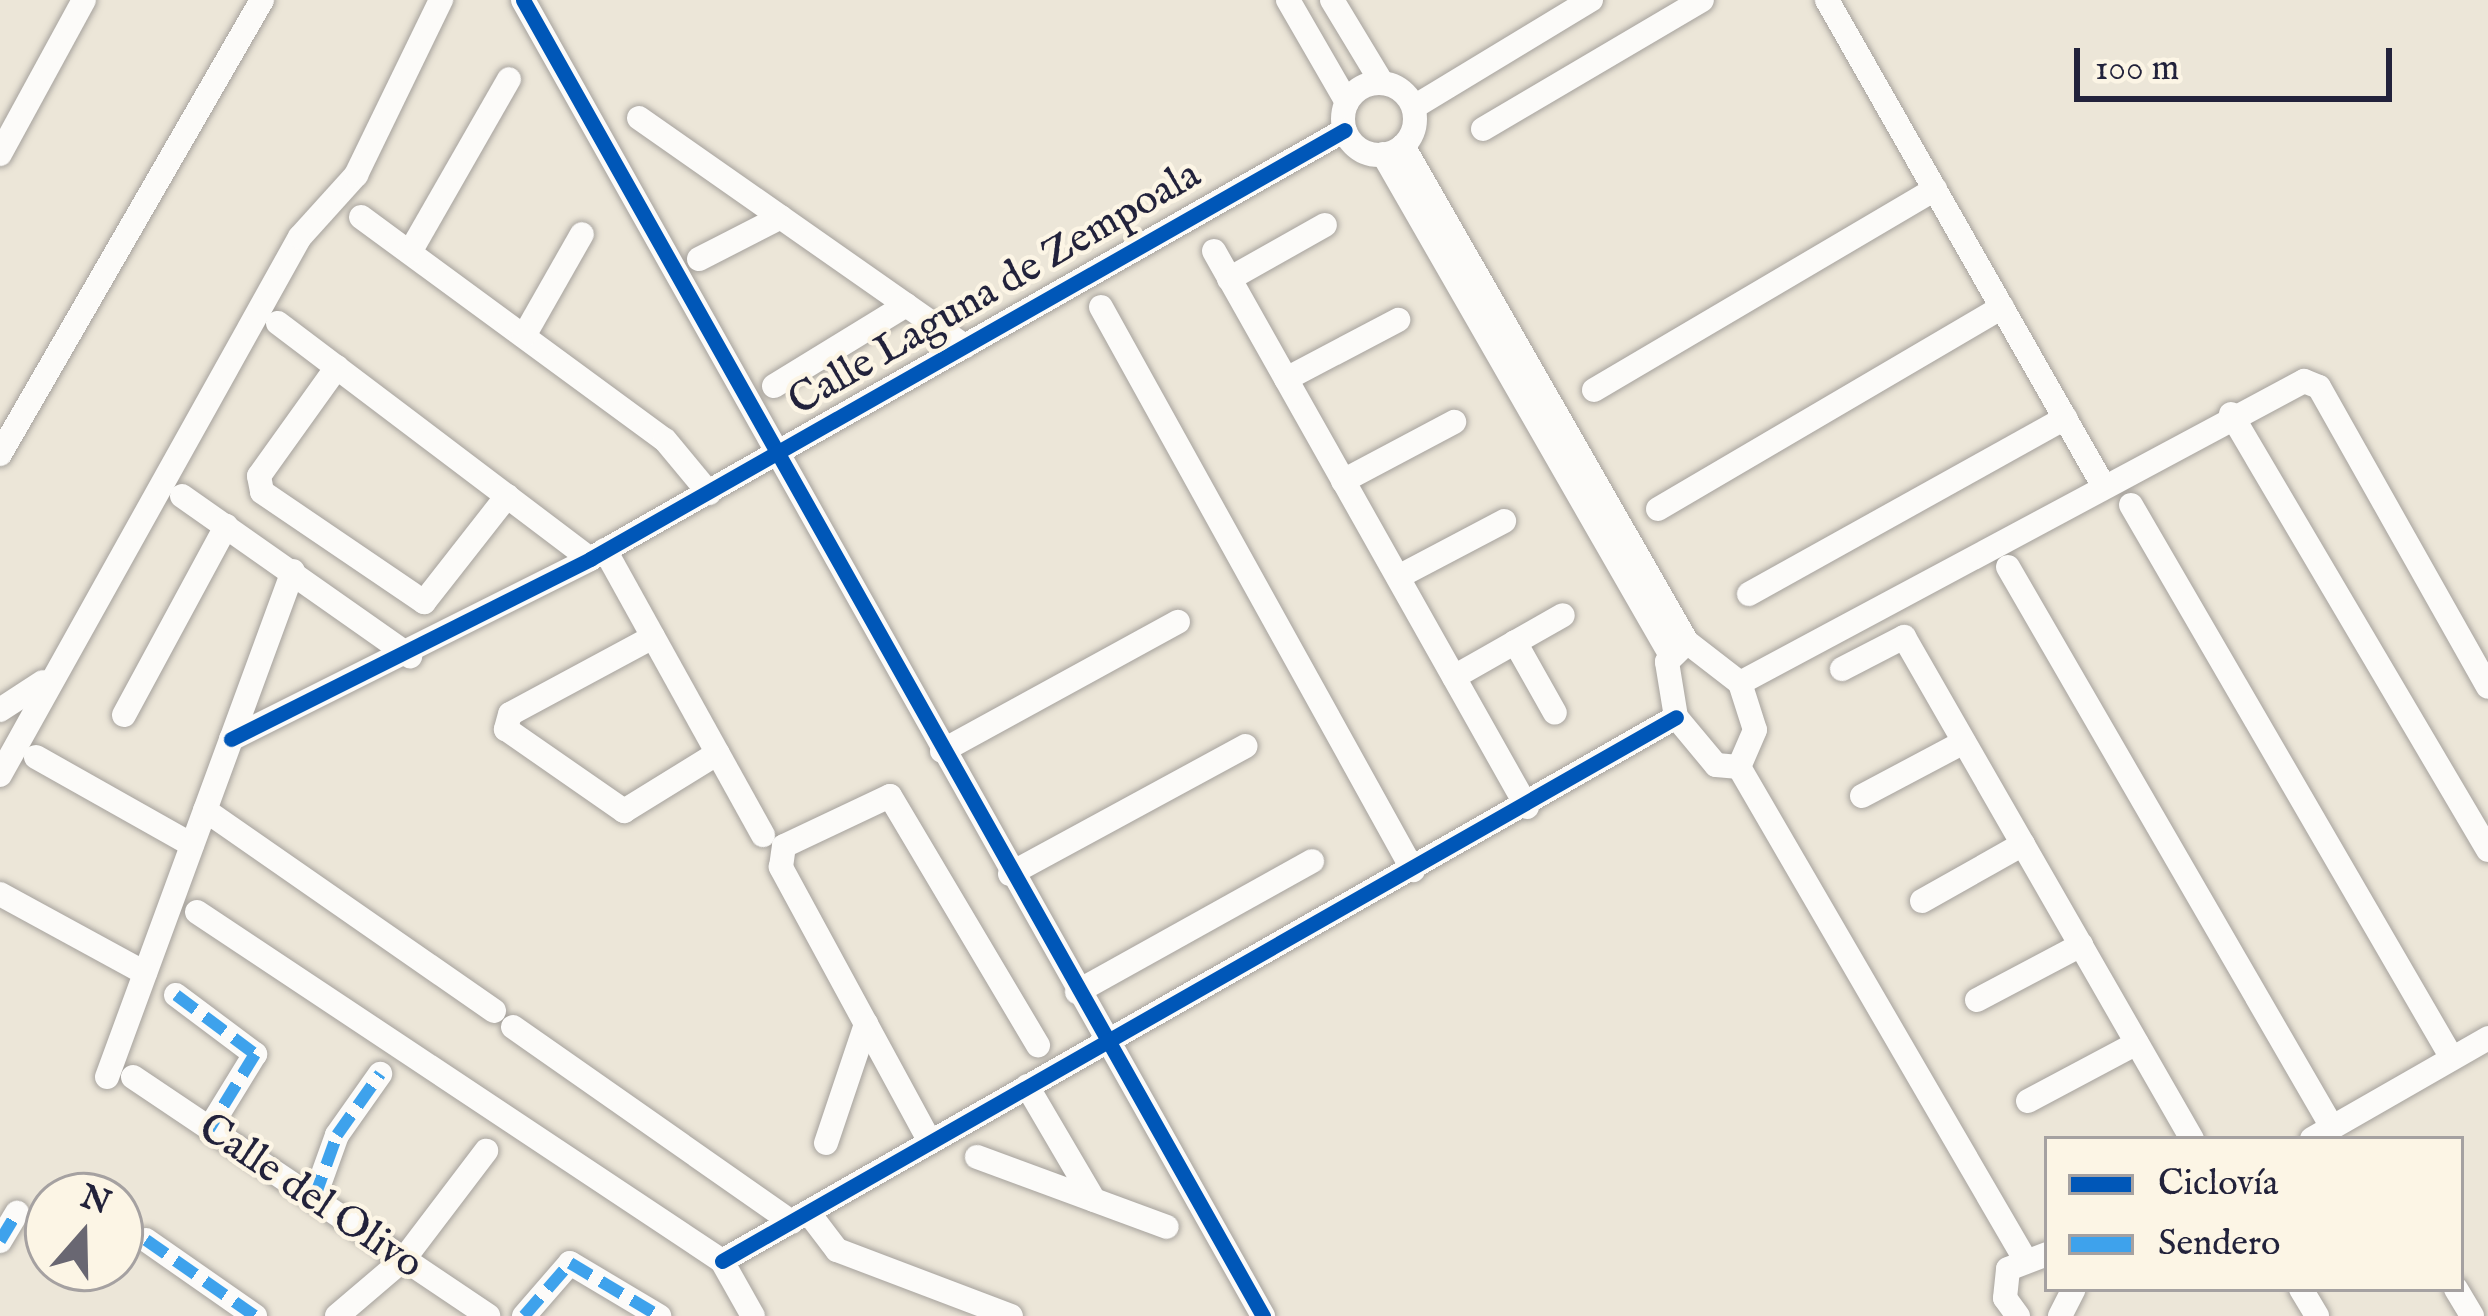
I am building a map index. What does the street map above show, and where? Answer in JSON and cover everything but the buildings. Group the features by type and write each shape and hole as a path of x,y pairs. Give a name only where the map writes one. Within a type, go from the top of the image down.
{"street":[{"path":"0,154 83,0"},
{"path":"0,454 262,0"},
{"path":"0,775 44,681 300,237 356,175 441,0"},
{"path":"523,0 775,457 1263,1316"},
{"path":"1288,0 1347,103 1345,130 1393,150 1679,648 1740,683 1755,730 1739,767"},
{"path":"1332,0 1382,82 1414,107"},
{"path":"1393,150 1414,107 1591,0"},
{"path":"1483,129 1702,0"},
{"path":"1827,0 2103,485"},
{"path":"410,252 509,79"},
{"path":"1347,103 1382,82"},
{"path":"639,118 965,346"},
{"name":"Calle Laguna de Zempoala","path":"231,739 410,656 598,555 1345,130"},
{"path":"1594,390 1935,189"},
{"path":"361,217 665,440 709,493"},
{"path":"699,260 781,217"},
{"path":"1229,279 1324,225"},
{"path":"524,336 582,234"},
{"path":"1214,251 1527,807"},
{"path":"773,386 906,305"},
{"path":"1101,307 1413,870"},
{"path":"1658,509 2002,307"},
{"path":"1286,379 1398,320"},
{"path":"278,323 507,496 598,555 653,637 763,835"},
{"path":"337,367 259,476 262,492 424,602 507,496"},
{"path":"1740,683 2290,382 2319,387 2488,687"},
{"path":"2231,414 2488,850"},
{"path":"1749,594 2066,418"},
{"path":"1343,482 1454,422"},
{"path":"182,496 410,656"},
{"path":"2131,505 2452,1058"},
{"path":"1397,577 1504,521"},
{"path":"124,715 226,526"},
{"path":"2008,568 2322,1133 2452,1058 2486,1044"},
{"path":"106,1077 293,571"},
{"path":"1454,677 1564,615"},
{"path":"942,752 1178,622"},
{"path":"653,637 510,714 506,729 624,811 718,753"},
{"path":"1842,669 1904,637 2190,1136"},
{"path":"1515,642 1555,712"},
{"path":"1679,648 1676,717 1716,765 1739,767"},
{"path":"0,710 44,681"},
{"path":"722,1262 929,1139 1527,807 1676,717"},
{"path":"1862,796 1964,742"},
{"path":"1010,874 1246,746"},
{"path":"36,757 192,845"},
{"path":"1739,767 2035,1255 2004,1279 2007,1313"},
{"path":"929,1139 780,859 784,846 881,794 1038,1045"},
{"path":"205,810 504,1019 800,1217 837,1250 1010,1316"},
{"path":"1922,901 2023,844"},
{"path":"1077,992 1312,861"},
{"path":"0,894 145,973"},
{"path":"197,912 722,1262 753,1316"},
{"path":"1977,1000 2081,945"},
{"path":"176,994 254,1054 209,1129"},
{"path":"826,1143 866,1024"},
{"path":"2028,1101 2137,1043"},
{"path":"314,1199 338,1135 380,1074"},
{"name":"Calle del Olivo","path":"133,1077 488,1316"},
{"path":"1027,1086 1094,1200"},
{"path":"337,1316 404,1259 486,1151"},
{"path":"977,1157 1167,1227"},
{"path":"0,1241 17,1213"},
{"path":"146,1240 255,1316"},
{"path":"524,1316 570,1263 659,1316"}],"marked path":[{"path":"176,995 255,1054 209,1129"},
{"path":"314,1199 337,1135 380,1074"},
{"path":"0,1241 17,1213"},
{"path":"146,1240 255,1316"},
{"path":"524,1316 570,1263 659,1316"}],"cycle path":[{"path":"523,0 1263,1316"},
{"path":"231,739 590,559 1345,130"},
{"path":"722,1261 1676,717"}]}
